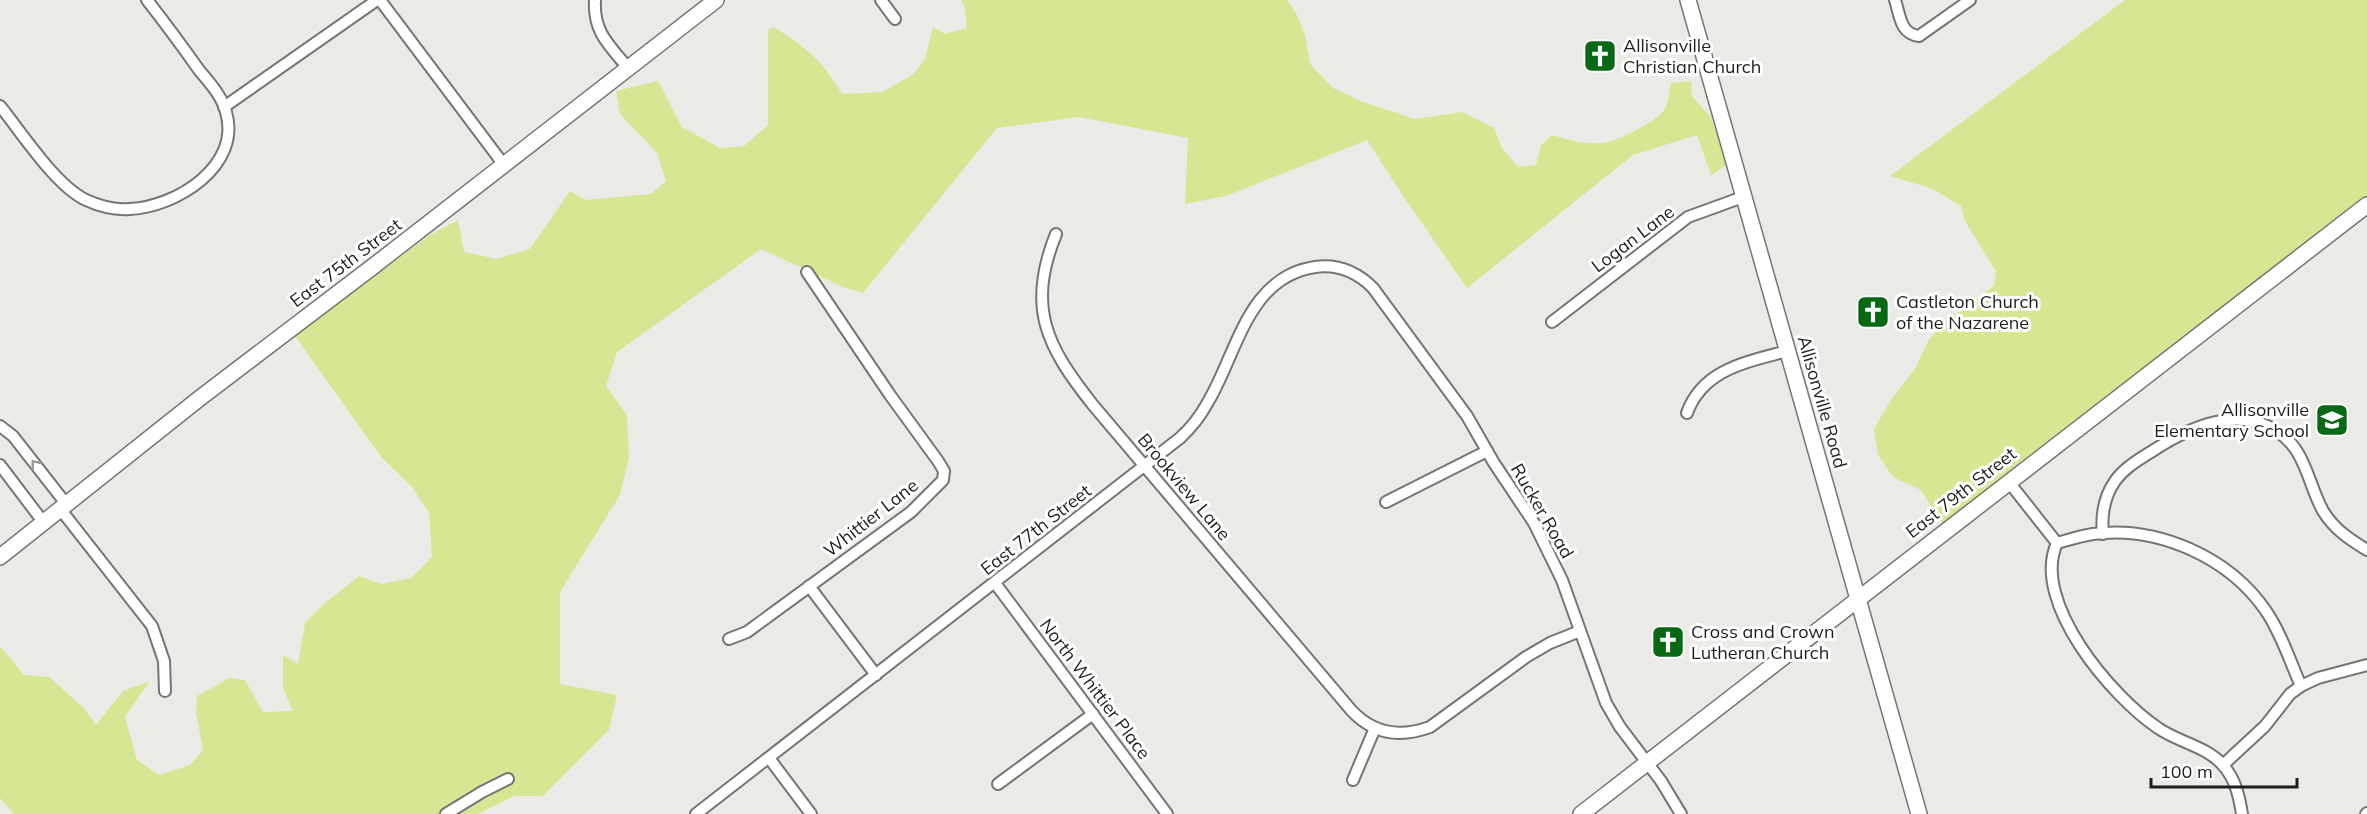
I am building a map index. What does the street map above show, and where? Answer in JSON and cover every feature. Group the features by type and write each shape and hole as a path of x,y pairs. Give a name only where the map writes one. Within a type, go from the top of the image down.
{"street":[{"path":"0,106 57,176 69,189 85,199 106,207 128,210 151,207 180,194 206,175 220,158 228,135 228,121 224,107 213,88 147,0"},
{"path":"224,107 378,0 504,165"},
{"path":"595,0 594,18 599,31 628,68"},
{"name":"East 75th Street","path":"0,557 200,398 716,0"},
{"path":"881,0 895,19"},
{"name":"Allisonville Road","path":"1688,0 1919,814"},
{"path":"1896,0 1903,27 1911,35 1923,35 1970,0"},
{"name":"Logan Lane","path":"1552,322 1688,218 1743,196"},
{"name":"East 79th Street","path":"1581,814 2367,205"},
{"name":"Brookview Lane","path":"1056,234 1048,254 1042,290 1044,317 1052,346 1066,371 1351,710 1375,728"},
{"name":"East 77th Street","path":"696,814 1180,438 1193,425 1209,402 1245,320 1275,285 1299,271 1323,266 1346,270 1358,276"},
{"name":"Whittier Lane","path":"729,639 743,634 911,512 943,480 944,471 807,272"},
{"name":"Rucker Road","path":"1358,276 1379,295 1467,416 1545,543 1562,580 1606,703 1627,738 1647,763 1681,814"},
{"path":"1687,413 1702,388 1721,372 1740,364 1787,351"},
{"path":"2103,534 2102,519 2105,500 2114,483 2128,468 2191,429 2217,421 2241,420 2263,424 2279,432 2290,442 2302,459 2322,509 2345,536 2367,550"},
{"path":"0,426 13,436 152,626 164,661 165,691"},
{"path":"1386,502 1487,451"},
{"path":"0,465 44,523"},
{"path":"2008,482 2057,543"},
{"path":"2057,543 2091,534 2118,533 2166,541 2200,553 2223,567 2245,586 2265,610 2301,686"},
{"path":"2057,543 2051,575 2056,599 2081,645 2101,674 2121,697 2149,722 2176,739 2207,753 2223,765 2236,787 2242,814"},
{"name":"North Whittier Place","path":"995,583 1167,814"},
{"path":"809,586 876,675"},
{"path":"1353,780 1375,728 1388,733 1403,734 1430,728 1526,657 1580,631"},
{"path":"2223,765 2265,726 2284,700 2301,686 2318,678 2367,665"},
{"path":"999,784 1093,714"},
{"path":"769,758 811,814"},
{"path":"446,814 508,779"}],"green space":[{"path":"961,0 1287,0 1297,15 1305,35 1310,64 1333,88 1363,102 1415,119 1462,112 1494,128 1502,148 1518,167 1536,165 1541,145 1552,135 1577,142 1597,143 1609,142 1626,135 1660,115 1668,101 1671,83 1691,81 1692,96 1711,117 1727,165 1711,175 1697,135 1633,155 1467,288 1367,140 1226,196 1185,204 1188,138 1079,117 997,128 863,293 843,287 761,249 617,352 606,386 627,415 629,457 620,495 560,592 560,684 617,695 609,730 543,796 514,796 478,814 14,814 0,798 0,646 24,675 49,677 83,707 96,725 123,691 150,681 125,717 137,760 159,775 190,765 203,750 196,712 197,696 230,678 245,680 263,712 293,711 283,688 283,655 298,664 305,623 324,604 359,576 381,584 411,578 432,557 429,513 412,487 381,457 295,336 430,235 458,220 464,252 497,259 530,249 570,191 585,200 651,194 666,181 657,153 620,114 616,91 658,81 682,127 720,148 744,146 768,125 768,30 774,27 813,56 828,72 842,94 882,92 914,74 925,59 933,27 945,34 967,28 964,4"},
{"path":"2125,0 2367,0 2367,201 1942,524 1921,490 1893,477 1878,455 1874,429 1892,398 1915,369 1929,339 1949,320 1994,285 1996,272 1965,221 1961,206 1933,189 1890,176"}],"place":[{"name":"Allisonville Christian Church","path":"1600,56"},
{"name":"Castleton Church of the Nazarene","path":"1873,312"},
{"name":"Allisonville Elementary School","path":"2332,420"},
{"name":"Cross and Crown Lutheran Church","path":"1668,642"}]}
